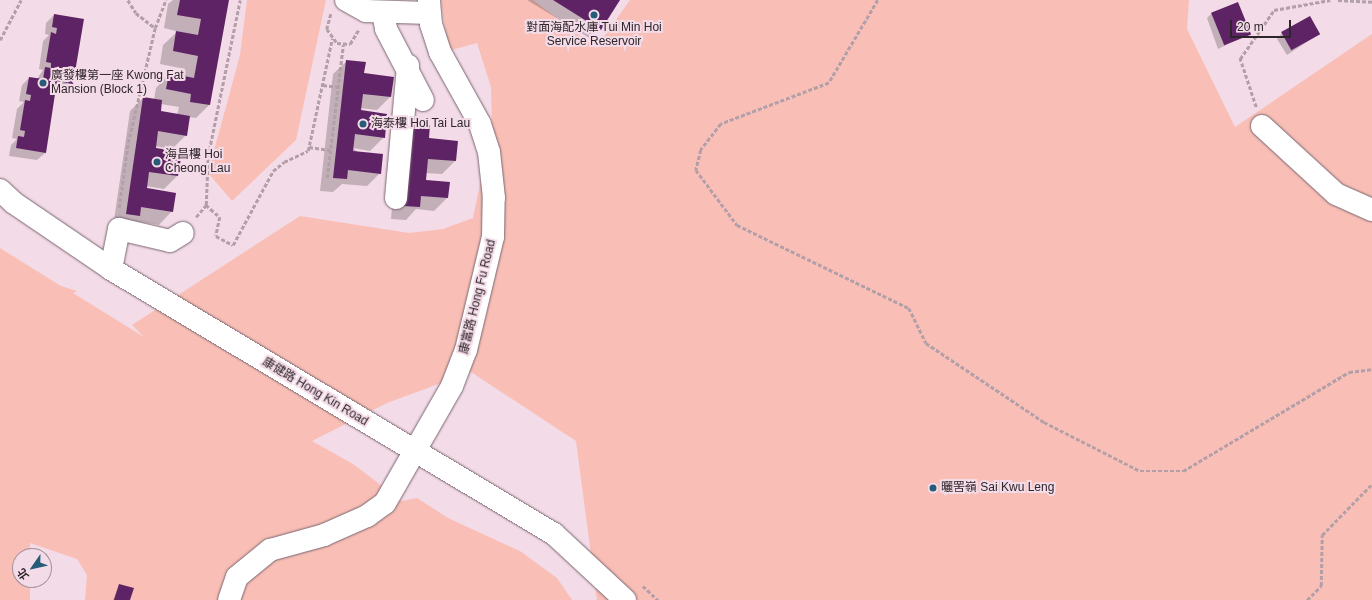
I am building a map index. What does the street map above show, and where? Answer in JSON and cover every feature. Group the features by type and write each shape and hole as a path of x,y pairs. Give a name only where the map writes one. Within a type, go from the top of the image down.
{"street":[{"path":"339,6 383,13 429,6"},
{"name":"康富路 Hong Fu Road","path":"229,600 237,577 270,550 324,535 377,510 452,386 466,350 493,237 494,198 489,152 477,118 440,52 429,6"},
{"path":"383,13 386,29 408,66 423,100"},
{"path":"396,198 408,66"},
{"path":"1262,126 1336,194 1372,210"},
{"name":"康健路 Hong Kin Road","path":"0,190 14,203 111,269 554,534 626,600"},
{"path":"111,269 118,230 124,228 170,241 183,233"}],"path":[{"path":"0,40 21,0"},
{"path":"128,0 136,13 155,28"},
{"path":"118,230 128,143 155,28 166,0"},
{"path":"240,0 206,174 206,205 220,217 216,236 233,245 274,171 284,162 303,155 309,147 332,39"},
{"path":"878,0 829,83 721,124 701,150 696,170 737,225 909,308 926,343 1044,422 1140,471 1183,471 1349,372 1372,369"},
{"path":"1262,126 1240,59 1274,10 1330,0"},
{"path":"1338,0 1372,2"},
{"path":"339,6 327,29 332,39 344,45"},
{"path":"344,45 355,40 362,23"},
{"path":"327,178 344,45"},
{"path":"323,85 338,87"},
{"path":"309,147 330,150"},
{"path":"1307,600 1321,586 1322,535 1372,484"}],"shaded area":[{"path":"247,0 326,0 296,140 232,201 208,173 240,55"},
{"path":"441,0 533,0 596,48 630,0 1189,0 1187,29 1235,127 1372,34 1372,600 597,600 576,441 471,372 387,403 312,441 353,464 402,501 417,498 448,518 520,551 557,578 572,600 85,600 87,575 77,559 52,550 52,548 45,548 30,543 30,548 12,548 12,588 30,588 30,600 0,600 0,248 61,286 77,291 73,293 144,337 132,325 300,216 409,233 443,229 473,218 492,126 491,87 477,43 448,51"}],"building":[{"path":"180,0 229,0 210,105 190,102 191,94 166,89 169,73 194,78 198,56 173,51 176,31 198,35 201,19 177,15"},
{"name":"對面海配水庫 Tui Min Hoi Service Reservoir","path":"553,0 620,0 601,30"},
{"path":"1238,2 1251,34 1224,45 1211,13"},
{"name":"廣發樓第一座 Kwong Fat Mansion (Block 1)","path":"54,14 84,19 73,84 57,81 46,153 16,148 18,136 24,137 25,131 20,130 25,100 30,101 31,95 26,94 29,77 43,79 45,67 51,68 51,63 46,62 51,32 56,34 57,28 52,27"},
{"path":"1310,16 1320,34 1291,50 1281,32"},
{"name":"海泰樓 Hoi Tai Lau","path":"346,60 366,62 364,73 394,77 391,97 363,94 361,110 387,114 385,138 355,134 353,151 383,154 381,174 348,170 347,179 333,178"},
{"name":"海昌樓 Hoi Cheong Lau","path":"143,97 162,100 161,111 190,116 187,136 158,131 156,148 182,152 178,176 149,172 147,188 176,193 173,212 141,207 140,216 126,214"},
{"name":"海泰樓 Hoi Tai Lau","path":"410,123 430,125 429,138 458,141 456,161 428,159 426,180 450,182 448,198 421,196 420,207 403,206"},
{"path":"119,584 134,588 130,600 114,600"}],"place":[{"name":"對面海配水庫 Tui Min Hoi Service Reservoir","path":"594,15"},
{"name":"廣發樓第一座 Kwong Fat Mansion (Block 1)","path":"43,83"},
{"name":"海泰樓 Hoi Tai Lau","path":"363,124"},
{"name":"海昌樓 Hoi Cheong Lau","path":"157,162"},
{"name":"曬罟嶺 Sai Kwu Leng","path":"933,488"}]}
